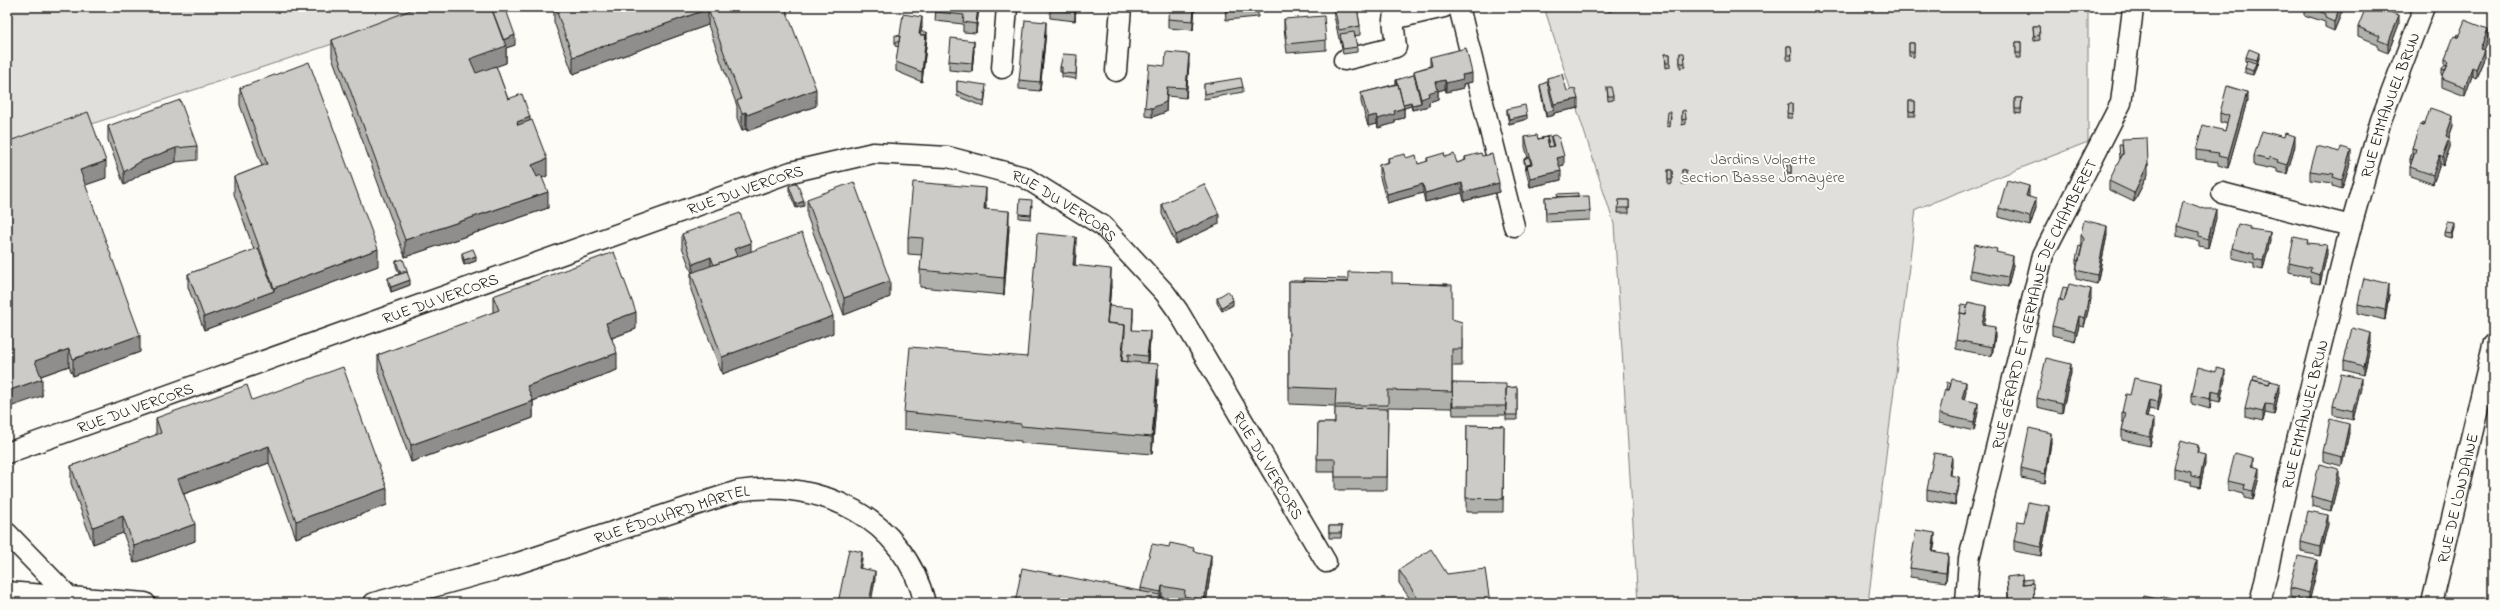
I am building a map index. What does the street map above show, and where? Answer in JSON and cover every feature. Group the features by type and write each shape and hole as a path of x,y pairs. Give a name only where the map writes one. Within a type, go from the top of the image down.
{"street":[{"path":"1002,68 1007,7"},
{"path":"1116,71 1121,7"},
{"path":"1344,60 1396,47 1393,19 1444,7"},
{"path":"1459,7 1514,226"},
{"name":"RUE EMMANUEL BRUN","path":"2260,603 2293,460 2351,226 2381,120 2424,7"},
{"name":"RUE GÉRARD ET GERMAINE DE CHAMBERET","path":"1966,603 1969,559 2044,256 2121,103 2133,9"},
{"name":"RUE DU VERCORS","path":"7,453 791,172 873,153 948,157 1024,177 1103,226 1165,293 1178,311 1326,562"},
{"path":"2222,193 2351,226"},
{"name":"RUE DE L'ONDAINE","path":"2432,603 2493,345"},
{"name":"RUE ÉDOUARD MARTEL","path":"374,603 509,566 738,491 761,487 793,489 825,495 853,509 879,527 906,557 921,587 925,603"},
{"path":"7,532 71,599"},
{"path":"7,592 71,599 146,603"}],"green space":[{"path":"7,7 444,7 7,152"},
{"name":"Jardins Volpette section Basse Jomayère","path":"1544,7 2088,7 2088,142 1916,209 1868,603 1638,603 1614,224"}],"building":[{"path":"419,7 491,7 506,46 470,59 476,73 496,66 508,99 522,94 530,117 517,122 518,125 532,120 547,159 532,165 537,177 541,175 548,192 405,240 332,40"},
{"path":"491,7 505,7 515,35 503,40"},
{"path":"555,7 785,7 816,89 747,115 746,112 742,113 737,101 741,99 708,9 573,57"},
{"path":"936,7 978,7 976,24 963,22 964,15 935,12"},
{"path":"1050,7 1075,7 1075,12 1050,9"},
{"path":"1169,7 1194,7 1193,21 1168,19"},
{"path":"1226,7 1258,7 1226,11"},
{"path":"1334,7 1357,7 1360,26 1339,30"},
{"path":"2308,7 2340,7 2334,22 2325,18 2326,14"},
{"path":"2366,7 2380,7 2380,9 2399,15 2388,44 2378,40 2380,36 2358,27"},
{"path":"903,14 922,17 919,34 926,35 922,72 896,62"},
{"path":"1324,16 1326,40 1287,44 1284,19"},
{"path":"1025,20 1046,22 1040,82 1019,80"},
{"path":"2465,20 2488,29 2480,49 2484,50 2476,69 2472,67 2465,87 2442,78 2449,61 2445,59 2454,36 2458,37"},
{"path":"2033,26 2039,26 2040,35 2034,36"},
{"path":"920,32 927,32 926,40 926,35 920,35"},
{"path":"1354,32 1357,47 1343,49 1340,34"},
{"path":"895,35 900,36 899,42 895,42"},
{"path":"951,38 974,41 972,63 949,61"},
{"path":"2016,42 2021,42 2021,53 2016,53"},
{"path":"1909,43 1914,43 1914,52 1909,52"},
{"path":"1787,46 1791,46 1792,55 1787,55"},
{"path":"1466,48 1472,73 1462,75 1463,79 1446,83 1445,80 1436,82 1438,90 1428,93 1429,96 1421,99 1414,71 1432,66 1430,57"},
{"path":"2249,49 2259,53 2257,60 2246,57"},
{"path":"1166,52 1189,54 1186,88 1167,87 1166,102 1152,108 1145,107 1149,64 1165,66"},
{"path":"1680,53 1684,53 1685,63 1680,63"},
{"path":"1063,54 1077,55 1076,74 1062,73 1062,67 1060,67"},
{"path":"1665,54 1670,54 1670,63 1666,63"},
{"path":"2248,60 2256,63 2253,71 2245,68"},
{"path":"309,62 378,249 274,288 234,177 267,164 240,88"},
{"path":"2445,64 2447,65 2445,70 2442,69"},
{"path":"1562,74 1567,91 1575,89 1578,99 1554,104 1547,78"},
{"path":"1414,75 1421,103 1412,105 1411,102 1403,104 1396,80"},
{"path":"1241,78 1243,87 1204,94 1204,84"},
{"path":"957,81 986,85 984,102 957,91"},
{"path":"1547,82 1554,110 1546,112 1540,85"},
{"path":"1398,84 1404,108 1394,111 1395,114 1378,119 1377,115 1368,117 1361,93"},
{"path":"2227,86 2247,92 2228,158 2218,156 2219,153 2196,150 2203,125 2225,131 2229,116 2220,113"},
{"path":"1607,87 1611,87 1613,96 1608,96"},
{"path":"2015,98 2022,98 2021,109 2015,109"},
{"path":"180,100 197,146 176,148 141,161 124,172 108,126"},
{"path":"1909,101 1915,101 1915,112 1909,111"},
{"path":"1788,104 1792,104 1792,114 1787,113"},
{"path":"1525,105 1527,115 1509,119 1507,109"},
{"path":"2430,108 2453,116 2446,136 2450,138 2443,157 2440,155 2433,175 2410,167 2416,149 2412,148 2416,136 2420,125 2424,126"},
{"path":"1685,110 1686,119 1682,120 1682,111"},
{"path":"88,112 106,161 80,170 140,335 73,359 69,349 35,361 42,379 7,391 7,142"},
{"path":"1668,112 1671,112 1670,122 1667,121"},
{"path":"2262,131 2284,137 2285,133 2295,136 2287,165 2277,162 2278,160 2269,157 2268,160 2254,156"},
{"path":"1537,135 1538,139 1547,137 1549,147 1554,146 1551,136 1555,135 1559,138 1564,156 1557,158 1561,171 1530,178 1527,165 1532,164 1525,137"},
{"path":"1550,136 1553,146 1549,147 1547,137 1538,139"},
{"path":"2147,138 2148,164 2134,193 2109,181 2123,153 2122,139"},
{"path":"2119,144 2122,144 2123,154 2120,159"},
{"path":"2317,146 2340,152 2341,147 2351,150 2342,180 2333,177 2334,174 2310,171"},
{"path":"1444,153 1445,157 1454,154 1457,163 1466,160 1465,157 1481,153 1482,156 1492,154 1499,183 1464,192 1462,183 1425,193 1423,184 1387,194 1379,165 1389,162 1388,158 1405,154 1406,158 1416,155 1418,164 1428,161 1427,158"},
{"path":"2412,153 2414,153 2412,160 2410,159"},
{"path":"1529,157 1531,164 1527,165 1527,169 1524,159"},
{"path":"1787,163 1791,163 1791,173 1787,172"},
{"path":"1668,170 1672,170 1672,180 1668,180"},
{"path":"1682,170 1686,170 1686,179 1682,179"},
{"path":"2007,180 2029,186 2026,196 2036,199 2030,217 1999,208"},
{"path":"854,182 890,281 844,298 807,199"},
{"path":"913,182 986,188 984,209 1009,211 1004,278 920,270 923,238 908,237"},
{"path":"797,183 804,201 796,204 789,186"},
{"path":"1204,184 1219,214 1176,235 1162,204"},
{"path":"1578,193 1578,196 1558,197 1557,194"},
{"path":"1589,196 1590,211 1546,213 1545,197"},
{"path":"1020,199 1032,200 1031,215 1019,214"},
{"path":"1619,200 1629,200 1629,208 1618,208"},
{"path":"2183,201 2205,209 2216,209 2208,239 2199,236 2199,232 2177,226"},
{"path":"740,213 751,243 734,249 737,256 714,265 711,257 693,264 682,234"},
{"path":"2084,220 2107,226 2097,275 2076,270 2084,239 2081,234"},
{"path":"2447,222 2454,223 2451,233 2444,232"},
{"path":"2238,224 2251,227 2250,229 2270,232 2263,261 2254,259 2254,254 2232,248"},
{"path":"802,233 833,316 722,357 691,273"},
{"path":"1037,233 1076,237 1073,265 1111,269 1107,323 1125,325 1121,361 1158,364 1152,437 1021,426 1021,424 904,412 910,347 1027,357"},
{"path":"2294,237 2308,240 2307,243 2327,245 2320,275 2310,272 2311,268 2289,263"},
{"path":"1975,244 1997,249 1996,252 2013,256 2008,277 1970,270"},
{"path":"2079,246 2082,247 2079,261 2076,260"},
{"path":"258,248 274,291 204,317 188,274"},
{"path":"473,249 476,256 464,260 462,253"},
{"path":"614,252 636,312 606,323 617,353 527,386 533,401 411,445 378,355 499,310 493,296"},
{"path":"403,259 407,270 400,272 396,261"},
{"path":"407,272 410,280 391,287 388,278"},
{"path":"1348,272 1392,273 1392,283 1452,285 1452,319 1462,322 1462,349 1452,349 1452,392 1388,390 1388,405 1335,405 1336,389 1289,387 1289,281 1348,282"},
{"path":"1304,278 1348,279 1348,282 1304,281"},
{"path":"2364,278 2389,284 2385,310 2358,304"},
{"path":"2069,284 2091,289 2084,318 2079,316 2075,332 2052,326 2059,299 2064,301"},
{"path":"2063,287 2068,288 2064,301 2060,300"},
{"path":"1228,291 1233,300 1222,307 1217,298"},
{"path":"1968,302 1986,306 1982,325 1995,327 1992,347 1956,340 1960,313 1966,314"},
{"path":"1961,305 1967,306 1966,314 1960,313"},
{"path":"1109,306 1133,308 1132,330 1150,331 1147,356 1128,354 1128,362 1122,361 1125,325 1107,323"},
{"path":"2352,328 2371,333 2364,366 2344,361"},
{"path":"2046,358 2071,364 2062,404 2037,398"},
{"path":"343,367 387,488 296,521 269,446 178,479 195,524 134,546 123,516 93,527 71,466 161,433 156,418 247,385 252,400"},
{"path":"2198,367 2216,372 2216,368 2225,370 2220,393 2211,391 2210,399 2192,395"},
{"path":"2341,374 2361,378 2353,411 2333,406"},
{"path":"2254,376 2271,381 2269,384 2253,380"},
{"path":"2134,378 2162,384 2158,402 2149,400 2145,417 2154,419 2150,437 2122,430 2126,413 2122,412 2126,394 2130,395"},
{"path":"1952,379 1966,382 1962,399 1978,403 1974,422 1939,414 1945,389 1949,390"},
{"path":"2252,380 2269,384 2270,381 2279,383 2274,405 2265,404 2263,412 2245,408"},
{"path":"1947,382 1951,384 1949,390 1946,390"},
{"path":"1452,383 1506,384 1506,406 1453,406"},
{"path":"1517,387 1517,415 1506,415 1506,388"},
{"path":"1335,408 1388,409 1387,477 1335,477 1335,459 1317,459 1318,423 1335,423"},
{"path":"2330,419 2349,424 2342,457 2323,452"},
{"path":"1467,425 1504,426 1503,499 1466,498"},
{"path":"2029,428 2051,433 2045,474 2021,468"},
{"path":"2181,440 2198,445 2197,453 2205,455 2200,478 2191,476 2191,472 2174,468"},
{"path":"1934,453 1952,456 1949,475 1959,477 1955,496 1927,490"},
{"path":"2235,453 2253,458 2251,466 2259,468 2253,491 2244,489 2245,485 2228,481"},
{"path":"2319,464 2339,469 2331,502 2312,496"},
{"path":"2028,502 2049,506 2041,547 2014,541 2018,521 2024,522"},
{"path":"2308,511 2328,515 2320,547 2301,542"},
{"path":"1329,526 1342,526 1341,533 1329,533"},
{"path":"1916,530 1935,533 1932,551 1948,554 1946,573 1910,568"},
{"path":"1170,543 1194,548 1193,551 1211,555 1204,600 1184,596 1185,590 1162,586 1161,592 1141,588 1152,544 1169,547"},
{"path":"849,549 862,552 859,568 875,571 869,603 838,603"},
{"path":"1431,549 1447,574 1485,569 1490,603 1421,603 1399,570"},
{"path":"2298,556 2317,560 2309,593 2290,588"},
{"path":"1022,568 1160,595 1159,603 1015,603"},
{"path":"2022,575 2023,584 2033,583 2034,603 2009,603 2007,577"},
{"path":"2032,579 2032,583 2023,584 2023,580"},
{"path":"2144,596 2161,600 2162,596 2172,598 2170,603 2142,603"},
{"path":"1182,599 1204,603 1181,603"}]}
